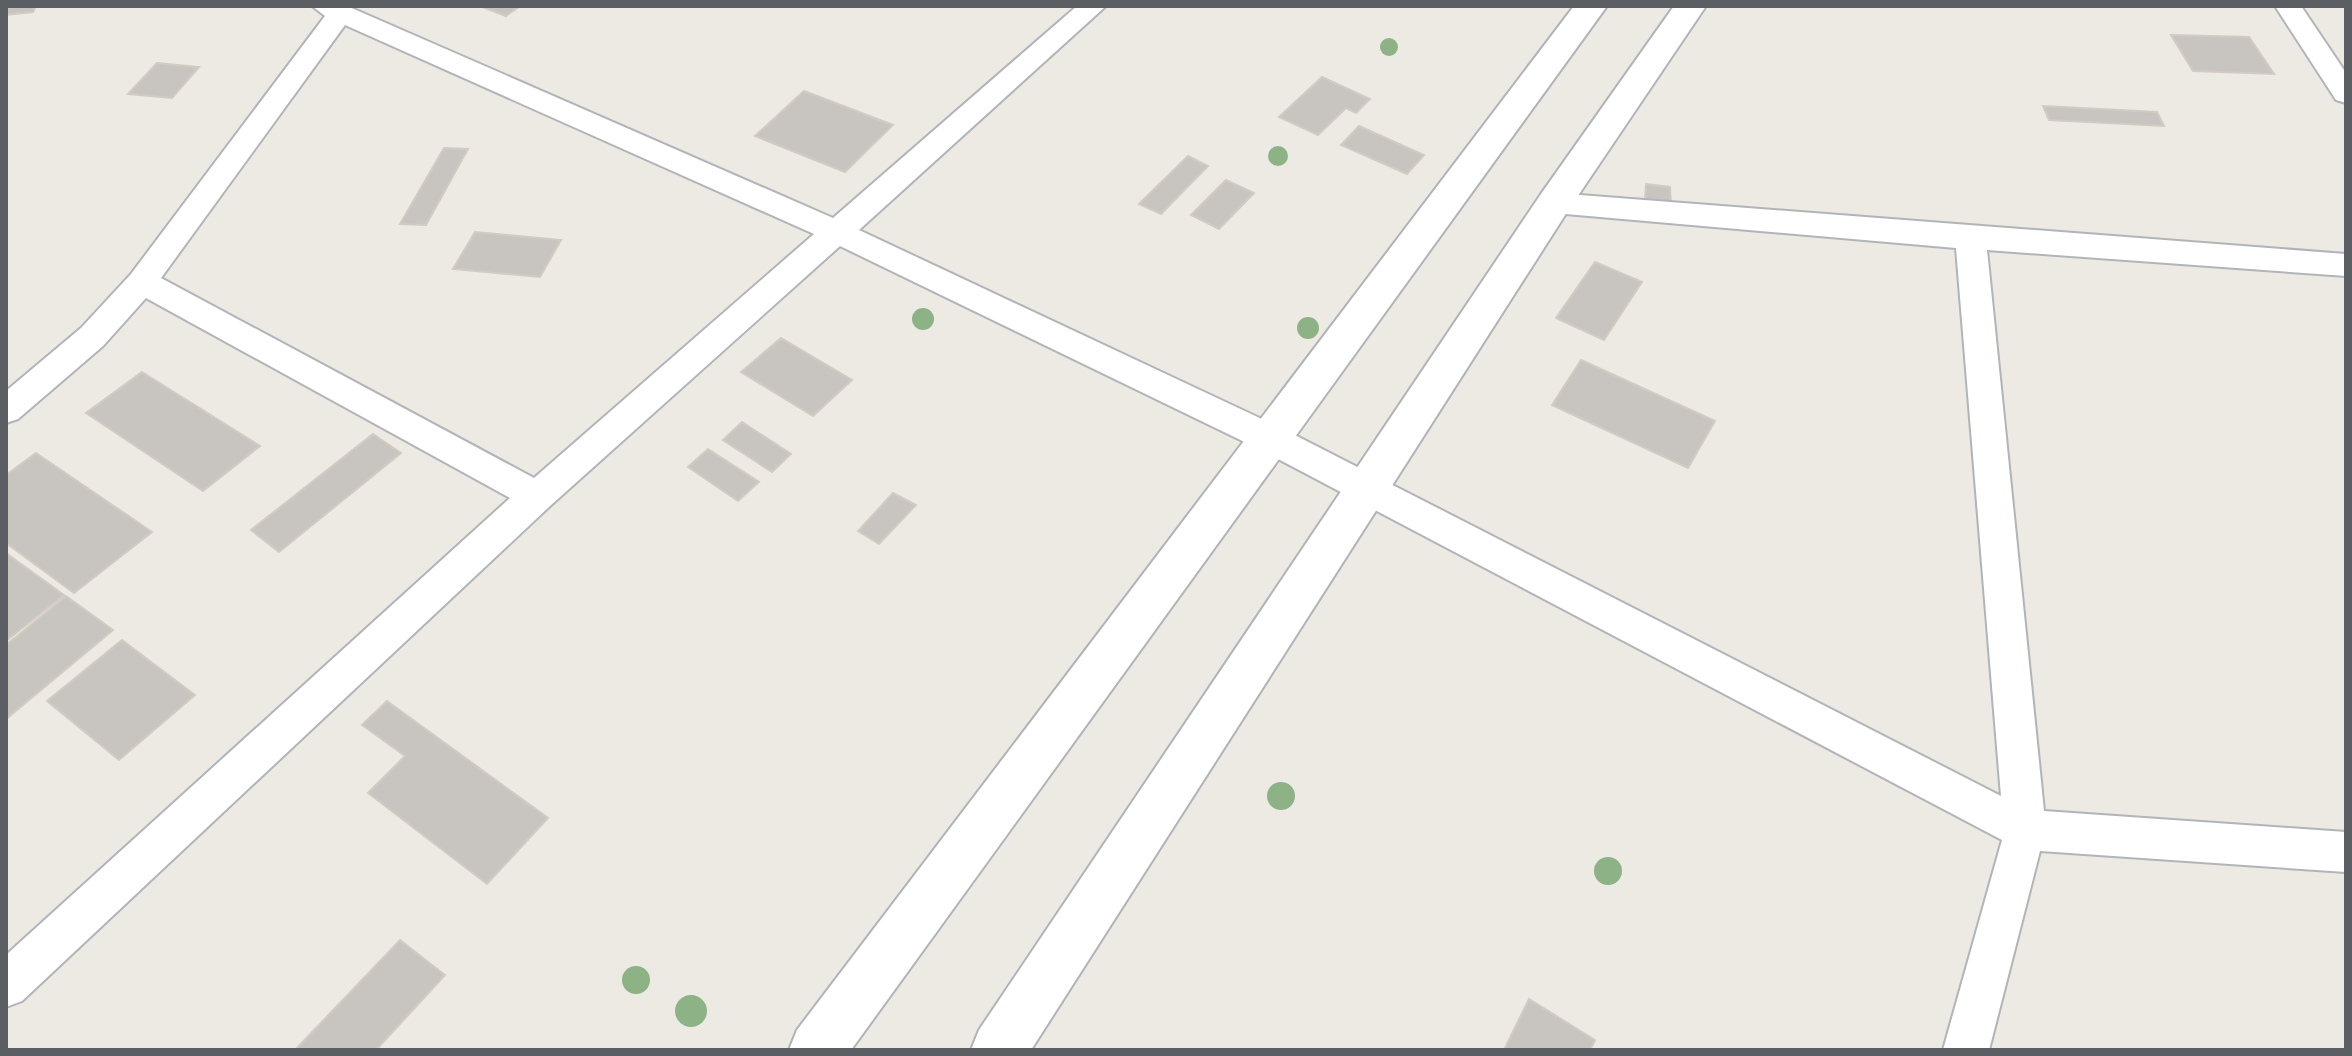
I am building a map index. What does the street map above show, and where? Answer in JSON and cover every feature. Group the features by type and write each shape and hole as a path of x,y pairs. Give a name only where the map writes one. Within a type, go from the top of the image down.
{"main road":[{"path":"817,1050 1591,6"},
{"path":"999,1050 1554,203 1690,6"}],"street":[{"path":"6,985 537,496 1093,6"},
{"path":"2288,6 2346,94"},
{"path":"6,410 92,337 142,282 333,9 837,232 1271,439 2025,830 2346,852"},
{"path":"1554,203 1970,238 2346,265"},
{"path":"1966,1050 2025,830 1970,238"},
{"path":"142,282 537,496"}],"building":[{"path":"6,6 36,6 33,12 6,15"},
{"path":"480,6 520,6 506,16"},
{"path":"2171,35 2249,37 2274,74 2193,71"},
{"path":"157,63 199,67 172,98 128,94"},
{"path":"1322,77 1370,99 1356,113 1346,108 1318,135 1279,117"},
{"path":"804,91 893,125 845,172 755,136"},
{"path":"2043,106 2157,112 2164,126 2049,120"},
{"path":"1359,126 1424,155 1407,174 1341,145"},
{"path":"444,148 468,149 426,225 400,224"},
{"path":"1188,156 1208,166 1161,214 1139,204"},
{"path":"1226,180 1254,193 1219,229 1191,215"},
{"path":"1646,184 1670,187 1671,204 1645,200"},
{"path":"475,232 561,240 540,277 453,269"},
{"path":"1595,262 1642,282 1604,340 1556,318"},
{"path":"781,338 852,380 813,416 741,372"},
{"path":"1581,360 1715,421 1688,468 1552,405"},
{"path":"142,372 260,446 203,491 86,413"},
{"path":"742,422 791,454 772,472 723,440"},
{"path":"373,434 401,453 279,552 251,530"},
{"path":"708,449 759,482 738,501 688,467"},
{"path":"36,453 152,532 74,593 6,543 6,475"},
{"path":"893,493 916,505 879,544 858,531"},
{"path":"6,553 64,595 6,641"},
{"path":"66,596 113,630 6,719 6,645"},
{"path":"122,640 195,695 119,760 47,701"},
{"path":"387,701 548,818 487,884 368,793 405,756 362,725"},
{"path":"400,940 445,975 376,1050 295,1050"},
{"path":"1529,999 1595,1040 1590,1050 1504,1050"}]}
